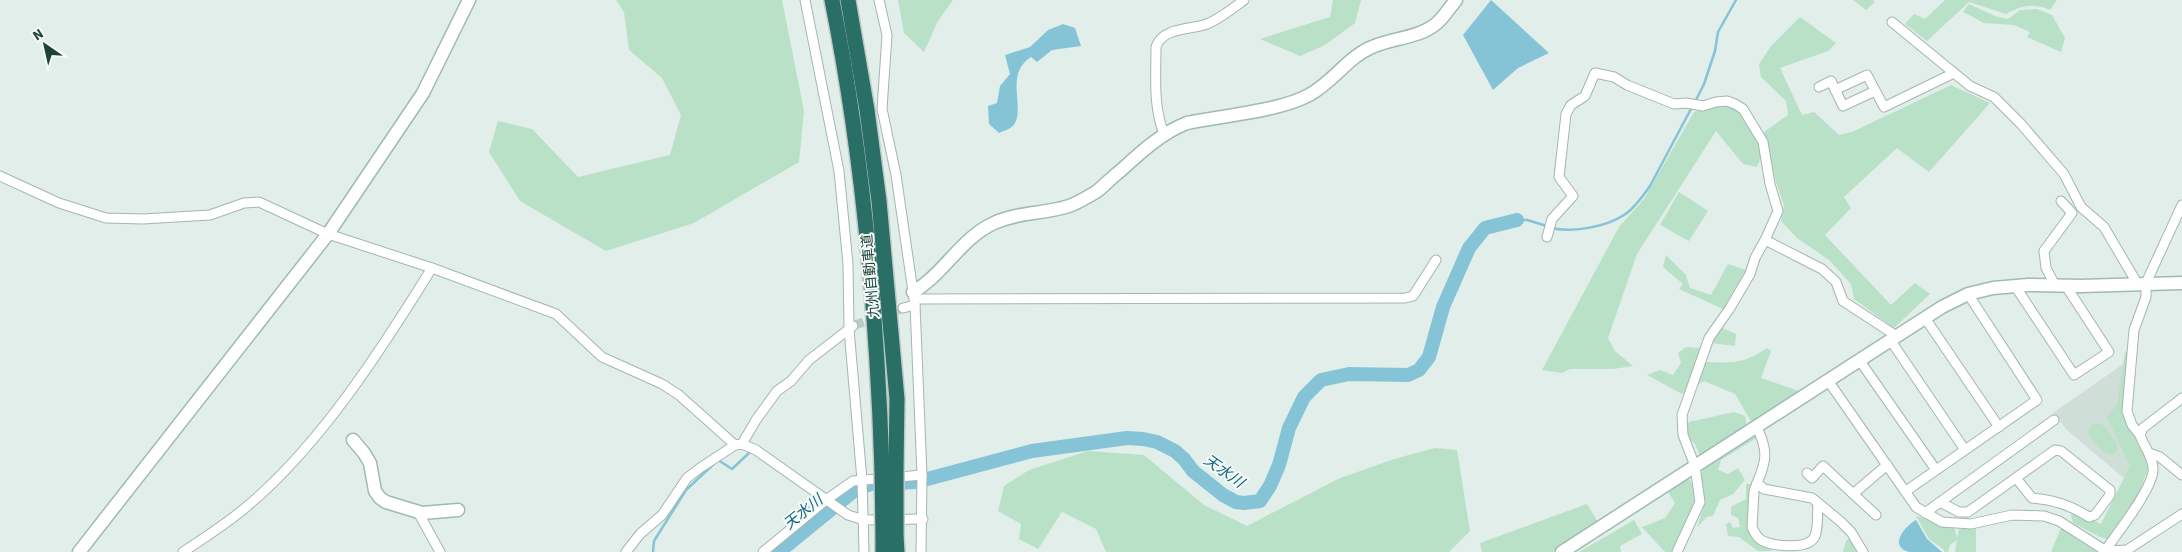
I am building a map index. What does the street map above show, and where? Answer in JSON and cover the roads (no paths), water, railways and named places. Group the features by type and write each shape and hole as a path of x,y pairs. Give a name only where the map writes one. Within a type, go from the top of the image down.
{"highway":[{"name":"九州自動車道","path":"832,0 864,203 879,391 889,470 890,536 897,552"},
{"name":"九州自動車道","path":"848,0 867,110 879,201 897,399 889,470"},
{"name":"九州自動車道","path":"883,552 890,536"}],"street":[{"path":"80,552 328,234 423,93 470,0"},
{"path":"805,0 839,171 848,264 862,480 864,552"},
{"path":"879,0 887,35 882,109 896,175 914,298 922,475 923,519 921,552"},
{"path":"1164,134 1159,122 1155,99 1156,47 1158,40 1168,33 1208,24 1228,13 1244,0"},
{"path":"903,308 964,246 993,223 1006,218 1068,206 1083,199 1098,190 1164,134 1187,123 1298,100 1332,80 1352,59 1372,47 1415,34 1436,24 1456,0"},
{"path":"1892,22 1970,86 1994,97 2021,124 2058,166 2082,207 2104,227 2141,283 2146,297 2134,330 2128,411 2132,425 2140,435 2149,453 2153,471 2149,484 2105,551"},
{"path":"1547,237 1552,219 1572,196 1559,176 1566,114 1571,105 1585,96 1595,73 1614,77 1627,86 1674,104 1686,103 1703,106 1716,102 1735,104 1743,109 1763,142 1770,184 1778,210 1755,258 1750,274 1709,338 1682,415 1683,435 1695,466 1700,502 1677,552"},
{"path":"1835,90 1867,75 1884,107 1954,73"},
{"path":"1819,87 1830,81 1843,106 1876,91"},
{"path":"0,176 35,193 97,216 143,219 176,218 210,215 244,202 259,202 328,234 432,268 556,314 602,357 662,384 679,395 738,445 756,450 848,515 864,520 923,519"},
{"path":"2015,286 2074,375 2109,352 2046,268 2044,251 2072,213 2061,201"},
{"path":"2141,283 2182,205"},
{"path":"1765,240 1822,269 1836,282 1843,301 1894,339 1965,450"},
{"path":"914,298 1405,298 1413,296 1436,260"},
{"path":"183,552 245,509 280,476 322,426 365,369 398,322 432,268"},
{"path":"1562,552 1829,382 1942,307 1968,294 1993,288 2015,286 2182,283"},
{"path":"1906,491 2037,400 1968,294"},
{"path":"1925,318 1999,426"},
{"path":"626,552 640,534 662,515 687,478 738,445 777,391 791,380 809,360 852,327"},
{"path":"1860,362 1936,470"},
{"path":"1829,382 1916,507 1942,522 1958,524 1989,521 2012,514 2044,516 2059,521 2105,551 2127,550 2182,514"},
{"path":"2140,435 2143,428 2182,398"},
{"path":"1925,513 2054,420"},
{"path":"1757,427 1764,441 1766,461 1754,490 1752,527 1762,540 1777,545 1793,546 1808,542 1814,538 1816,532 1818,503"},
{"path":"353,440 370,463 375,492 386,502 414,509 418,512 440,552"},
{"path":"1940,502 1959,512 1968,512 2055,450 2061,451 2110,490 2110,496 2095,514 2089,517 2070,505 2032,498 2016,478"},
{"path":"2149,453 2160,457 2182,475"},
{"path":"1853,494 1888,465"},
{"path":"1807,473 1812,478 1824,466 1876,515"},
{"path":"763,552 852,481 922,475"},
{"path":"1757,484 1764,490 1812,498 1851,532 1863,552"},
{"path":"418,512 458,510"}],"water":[{"path":"1491,0 1549,53 1518,68 1493,90 1463,35"},
{"path":"1063,24 1075,28 1081,46 1052,50 1037,62 1031,57 1023,64 1018,73 1017,82 1017,119 1012,127 999,133 989,124 988,106 997,103 1000,86 1010,74 1005,55 1030,47 1048,30"},
{"path":"1916,520 1927,539 1942,552 1909,552 1903,549 1899,541 1900,536"}],"waterway":[{"path":"1695,102 1704,84 1715,51 1718,32 1736,0"},
{"path":"1552,228 1569,230 1598,226 1617,219 1631,209 1650,186 1692,107"},
{"path":"1517,220 1527,220 1547,226"},
{"name":"天水川","path":"779,552 856,489 871,484 916,482 1032,451 1127,438 1157,442 1175,451 1193,471 1223,495 1236,502 1260,501 1270,486 1279,465 1289,428 1304,397 1321,380 1349,374 1408,375 1419,370 1429,357 1443,307 1469,248 1485,228 1517,220"},
{"path":"653,552 654,541 686,490 718,460 732,469 749,453"}],"tunnel":[{"path":"855,325 903,308"}]}
